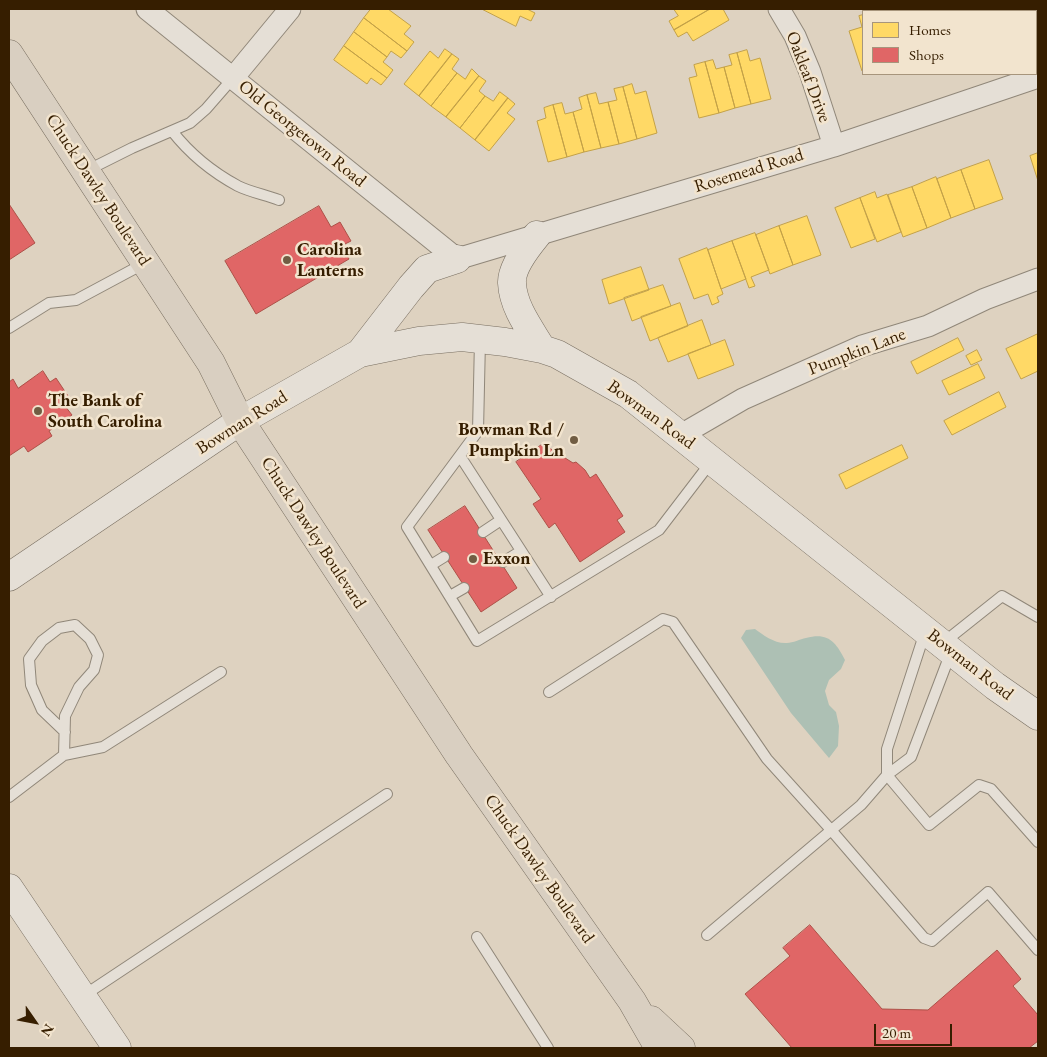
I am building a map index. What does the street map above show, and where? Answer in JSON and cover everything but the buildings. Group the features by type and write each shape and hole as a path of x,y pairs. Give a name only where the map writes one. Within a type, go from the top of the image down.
{"main road":[{"name":"Chuck Dawley Boulevard","path":"9,54 211,363 240,421 459,755 632,1001 659,1048"},
{"path":"536,235 522,254 512,281 519,310 542,349"},
{"path":"360,352 427,269 457,259"},
{"name":"Bowman Road","path":"9,577 240,421 360,352 419,340 462,337 480,339 542,349 557,354 628,394 995,686 1038,716"},
{"path":"9,888 117,1048"},
{"name":"Chuck Dawley Boulevard","path":"632,1001 681,1048"}],"street":[{"name":"Old Georgetown Road","path":"147,9 457,259"},
{"path":"233,78 290,9"},
{"name":"Oakleaf Drive","path":"779,9 794,36 810,72 834,146"},
{"name":"Rosemead Road","path":"457,259 834,146 1038,77"},
{"name":"Pumpkin Lane","path":"681,436 743,399 862,346 928,326 985,299 1038,279"}],"lane":[{"path":"86,172 132,148 190,123 206,109 233,78"},
{"path":"172,130 184,146 211,168 239,187 279,200"},
{"path":"9,328 49,303 76,300 145,263"},
{"path":"480,339 478,432 407,527 477,641 659,530 713,460"},
{"path":"460,456 551,597"},
{"path":"483,532 501,520"},
{"path":"503,562 521,551"},
{"path":"431,565 444,557"},
{"path":"450,596 464,588"},
{"path":"1038,617 1002,596 940,641 887,750 887,775 929,825 979,785 991,788 1038,842"},
{"path":"549,692 663,620 672,622 767,759 832,830 924,938 932,941 988,892 1038,950"},
{"path":"64,755 65,732 65,716 79,687 94,670 98,655 90,639 75,625 59,628 42,641 29,659 31,685 42,710 65,732"},
{"path":"707,935 861,805 887,775 911,757 940,641"},
{"path":"9,797 64,755 103,748 221,672"},
{"path":"82,996 387,794"},
{"path":"478,937 548,1048"}],"shaded area":[{"path":"755,629 770,639 783,643 820,636 835,644 842,654 845,660 841,669 829,680 825,691 829,705 836,712 839,726 838,746 829,758 791,713 741,638 746,630"}],"place":[{"name":"Carolina Lanterns","path":"287,260"},
{"name":"The Bank of South Carolina","path":"38,411"},
{"name":"Bowman Rd / Pumpkin Ln","path":"574,440"},
{"name":"Exxon","path":"473,559"}]}
